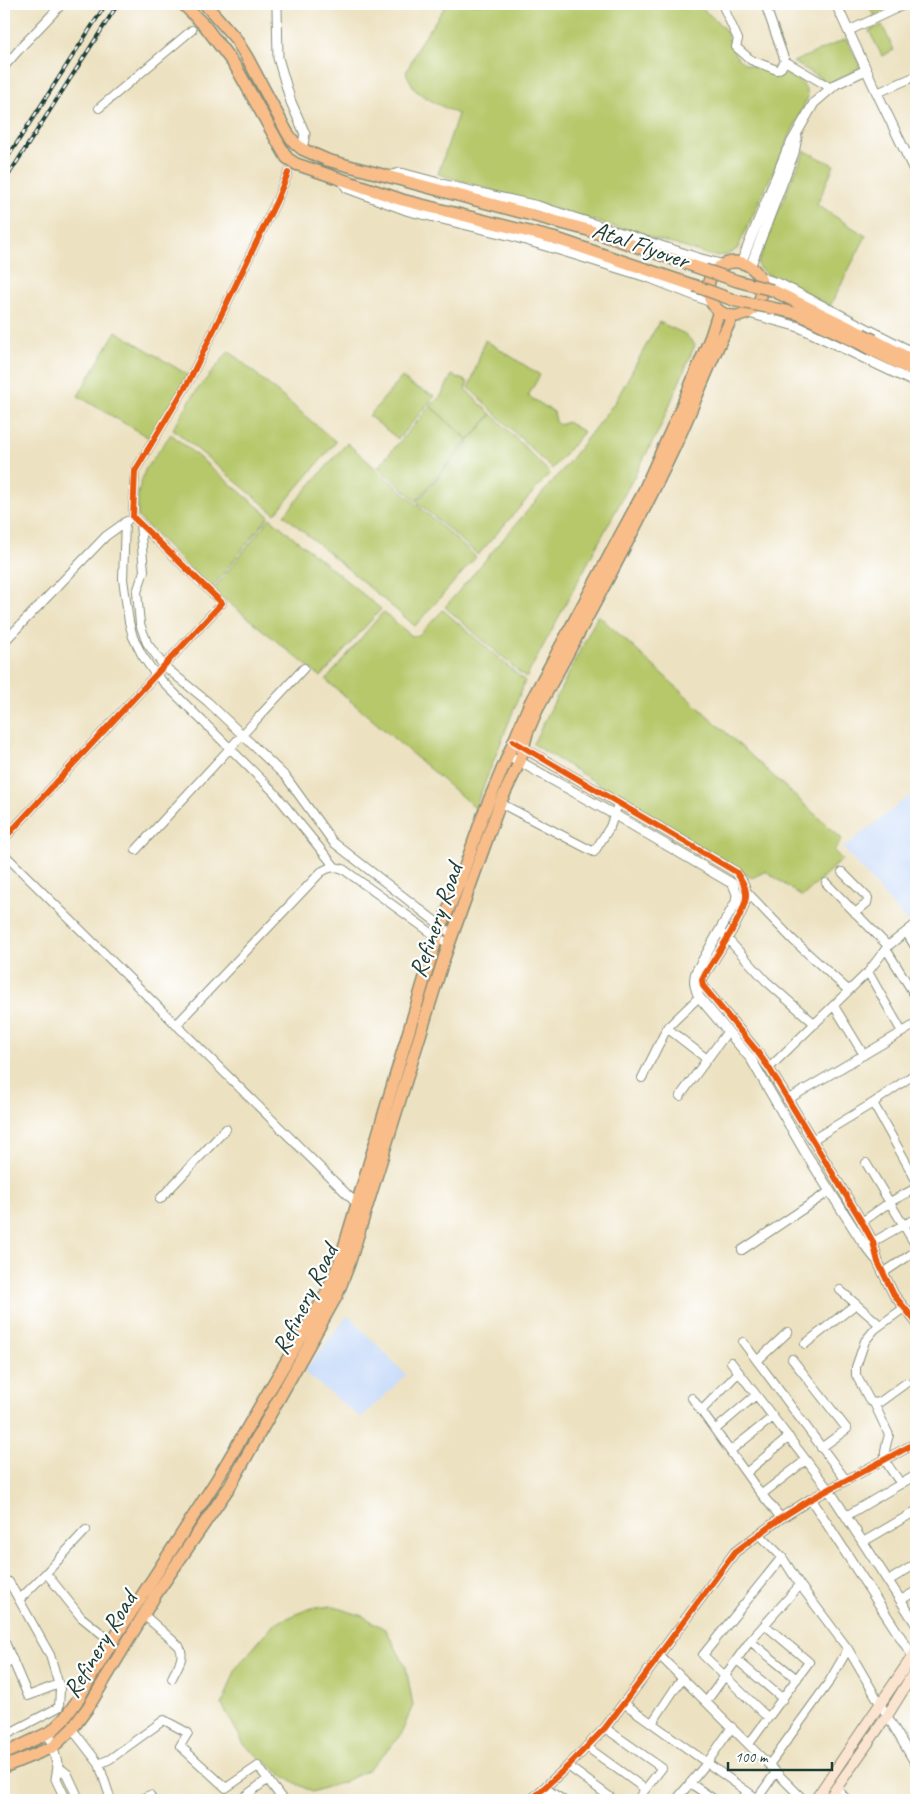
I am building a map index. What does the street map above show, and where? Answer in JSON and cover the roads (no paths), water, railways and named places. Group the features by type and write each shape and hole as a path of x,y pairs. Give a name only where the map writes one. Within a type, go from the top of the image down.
{"main road":[{"path":"183,4 205,26 236,67 291,165"},
{"path":"205,4 235,38 288,134 302,149"},
{"name":"Atal Flyover","path":"302,149 327,160 588,230 736,281 772,290 916,362"},
{"name":"Atal Flyover","path":"291,165 357,184 402,200 557,239 736,301 799,314 916,372"},
{"path":"733,262 745,265 759,278 762,290 760,299 756,307 749,313 733,316 719,311 711,302 708,293 709,284 717,269 724,265 733,262"},
{"path":"683,415 719,311"},
{"path":"520,744 534,695 629,528 641,497 733,316"},
{"name":"Refinery Road","path":"4,1767 53,1747 72,1729 89,1706 156,1594 230,1486 337,1295 349,1264 362,1199 439,932 508,754 520,744"},
{"name":"Refinery Road","path":"4,1754 49,1734 64,1719 77,1701 112,1642 216,1481 315,1314 335,1274 500,802 520,761 520,744"},
{"path":"815,1800 879,1703 915,1656"},
{"path":"828,1800 836,1786 887,1716 916,1669"}],"street":[{"path":"4,67 62,4"},
{"path":"278,4 276,8 278,58 291,102 304,134 302,149"},
{"path":"722,4 738,39 736,47 751,60 777,70 785,61"},
{"path":"765,4 785,61 831,88"},
{"path":"836,4 916,174"},
{"path":"848,31 906,4"},
{"path":"98,108 192,30"},
{"path":"745,265 787,150 814,103 836,84 866,70"},
{"path":"877,93 916,76"},
{"path":"907,155 916,151"},
{"path":"133,518 135,471 189,380 276,202 291,165"},
{"path":"389,176 399,173 405,174 538,206 724,265"},
{"path":"342,180 347,188 409,211 512,236 566,252 650,278 711,302"},
{"path":"759,278 780,284 916,354"},
{"path":"749,313 799,327 916,383"},
{"path":"863,357 870,329"},
{"path":"4,642 106,536 133,518"},
{"path":"4,839 222,603 133,518"},
{"path":"125,522 123,578 133,637 142,655 156,674 274,792 335,867"},
{"path":"140,524 144,572 137,592 140,624 147,643 164,666 208,702 286,777 333,842 439,932"},
{"path":"136,850 241,734 304,668"},
{"path":"520,744 618,804 736,872 746,891 745,904 728,937 704,974 703,986 769,1068 862,1222 873,1242 878,1262 894,1295 916,1322"},
{"path":"508,754 733,884 737,894 736,902 694,976 699,997 754,1063 795,1136 861,1240 878,1262"},
{"path":"500,802 594,852 610,827 618,804"},
{"path":"4,854 176,1025 362,1199"},
{"path":"176,1025 321,872 328,868 335,867 343,870 451,939"},
{"path":"842,872 868,898 867,903 855,913"},
{"path":"826,884 887,948 916,997"},
{"path":"746,891 793,940 848,990"},
{"path":"769,1068 868,972 887,948 916,924"},
{"path":"719,932 728,937 766,981 815,1024"},
{"path":"906,932 916,948"},
{"path":"868,972 902,1032"},
{"path":"642,1078 667,1028 699,997"},
{"path":"834,1006 864,1055"},
{"path":"787,1100 916,1024"},
{"path":"667,1028 707,1059"},
{"path":"680,1096 728,1031"},
{"path":"812,1140 916,1073"},
{"path":"873,1102 916,1180"},
{"path":"160,1199 226,1129"},
{"path":"866,1163 916,1246"},
{"path":"862,1222 890,1202 916,1188"},
{"path":"742,1250 830,1191"},
{"path":"873,1242 916,1219"},
{"path":"883,1273 916,1251"},
{"path":"840,1290 880,1325"},
{"path":"805,1344 856,1304"},
{"path":"901,1484 885,1460 883,1453 889,1435 874,1404 870,1401 857,1380 856,1371 869,1334 904,1308"},
{"path":"757,1361 788,1332"},
{"path":"743,1342 846,1480"},
{"path":"792,1359 847,1429 821,1448"},
{"path":"731,1362 829,1490 916,1624"},
{"path":"701,1411 739,1372"},
{"path":"874,1404 880,1402 906,1383"},
{"path":"715,1430 756,1395"},
{"path":"692,1398 781,1518"},
{"path":"730,1451 773,1417"},
{"path":"746,1473 789,1437"},
{"path":"531,1800 587,1747 625,1704 658,1655 735,1552 781,1518 811,1499 916,1443"},
{"path":"762,1494 806,1460"},
{"path":"846,1516 916,1475"},
{"path":"811,1499 915,1656"},
{"path":"863,1542 916,1511"},
{"path":"19,1600 86,1530"},
{"path":"760,1534 782,1557 800,1585 848,1649 916,1766"},
{"path":"769,1717 703,1655 782,1557"},
{"path":"888,1580 916,1564"},
{"path":"46,1573 81,1617 112,1642"},
{"path":"4,1584 9,1582 50,1655 60,1690 59,1707 4,1736"},
{"path":"706,1702 750,1641 800,1585"},
{"path":"901,1600 916,1591"},
{"path":"144,1615 179,1646 182,1651 182,1659 172,1678"},
{"path":"749,1744 809,1662 765,1625"},
{"path":"4,1640 28,1696 58,1684"},
{"path":"750,1641 797,1679"},
{"path":"770,1765 829,1682 848,1649"},
{"path":"658,1655 804,1800"},
{"path":"4,1665 13,1660"},
{"path":"737,1660 783,1699"},
{"path":"652,1723 682,1678"},
{"path":"625,1704 758,1800 776,1772"},
{"path":"98,1764 110,1758 164,1720 188,1733 180,1746 226,1788 258,1766 283,1800"},
{"path":"605,1728 662,1768 637,1800"},
{"path":"676,1800 732,1728"},
{"path":"72,1729 98,1764 111,1800"},
{"path":"49,1734 58,1767 56,1779 66,1800"},
{"path":"587,1747 645,1789"},
{"path":"568,1766 614,1800"},
{"path":"58,1767 67,1774 79,1800"},
{"path":"240,1800 268,1780"},
{"path":"690,1783 715,1800"},
{"path":"836,1786 847,1800"},
{"path":"545,1788 563,1800"},
{"path":"741,1800 748,1792"},
{"path":"138,1800 150,1795 152,1800"}],"railway":[{"path":"4,163 106,4"},
{"path":"4,182 118,4"}]}
